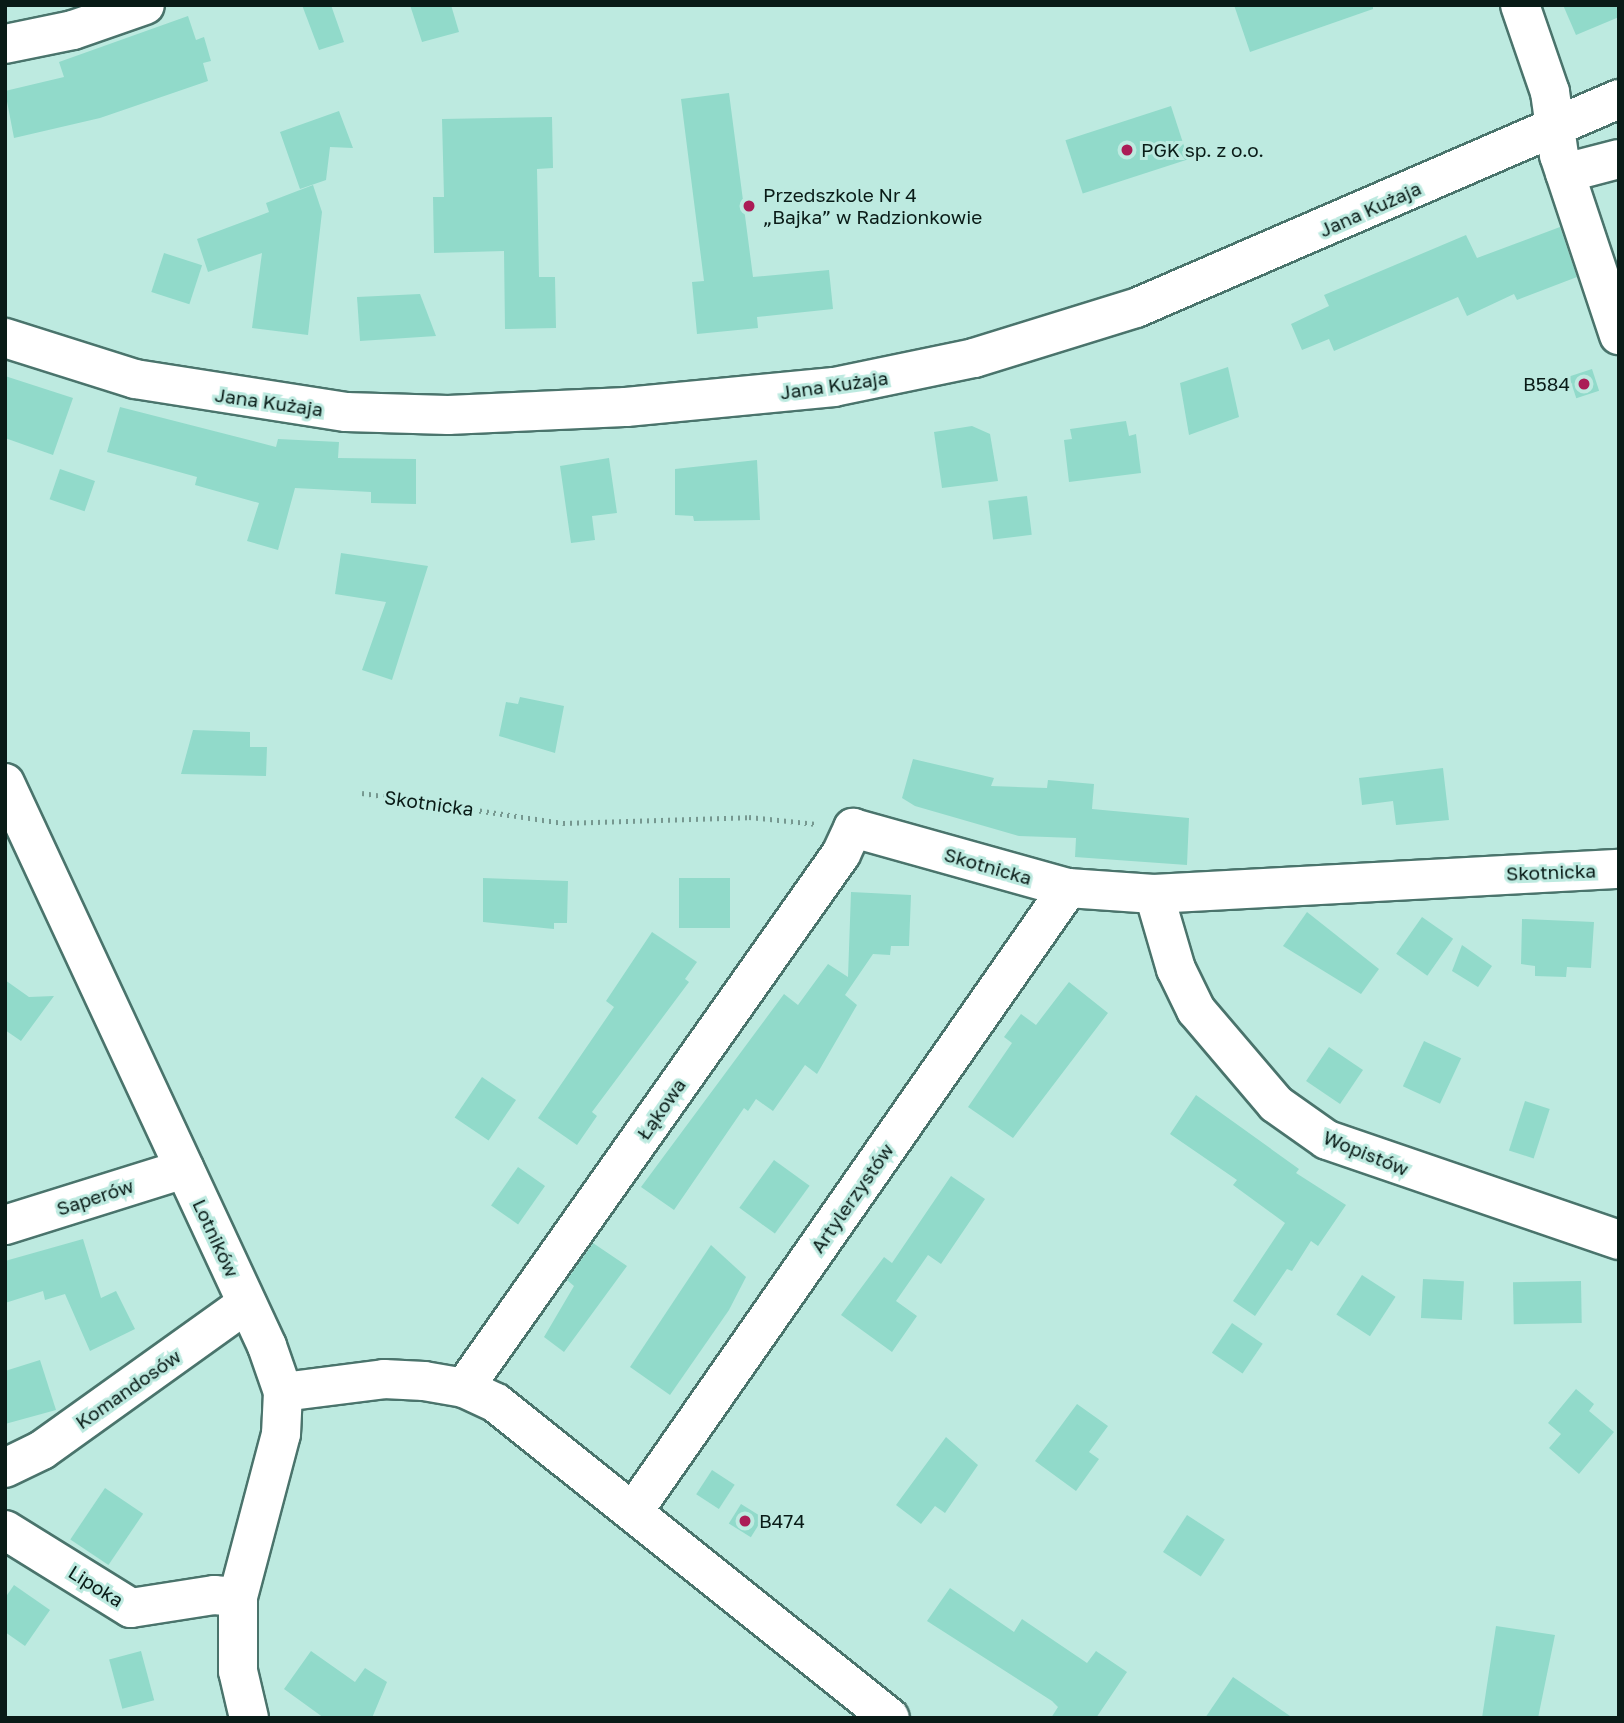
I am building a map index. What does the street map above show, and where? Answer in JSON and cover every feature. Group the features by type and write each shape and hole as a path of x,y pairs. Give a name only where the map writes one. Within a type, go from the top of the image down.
{"street":[{"path":"5,44 73,30 145,5"},
{"path":"1520,5 1550,92 1551,129 1619,335"},
{"name":"Jana Kużaja","path":"5,338 135,379 346,412 448,415 626,407 834,387 974,358 1136,307 1619,99"},
{"path":"1565,173 1619,159"},
{"name":"Lotników","path":"9,800 184,1169 246,1304 282,1392 281,1434 238,1597 238,1671 249,1718"},
{"name":"Skotnicka","path":"853,828 1068,888 1154,894 1619,869"},
{"name":"Łąkowa","path":"464,1388 833,865 853,828"},
{"name":"Artylerzystów","path":"635,1509 1068,888"},
{"name":"Wopistów","path":"1154,894 1176,969 1196,1010 1276,1104 1327,1140 1619,1240"},
{"name":"Saperów","path":"5,1226 184,1169"},
{"name":"Komandosów","path":"5,1468 42,1450 246,1304"},
{"path":"282,1392 384,1379 464,1388 526,1422 890,1718"},
{"name":"Lipoka","path":"5,1530 131,1608 214,1595 238,1597"}],"path":[{"name":"Skotnicka","path":"362,793 563,823 750,817 853,828"}],"building":[{"path":"302,5 331,5 344,42 319,50"},
{"path":"410,5 451,5 459,32 422,42"},
{"path":"1234,5 1373,5 1373,9 1250,52"},
{"path":"1563,5 1619,5 1619,17 1576,35"},
{"path":"188,16 196,40 204,37 211,61 203,63 208,81 100,118 14,138 5,91 64,77 59,62"},
{"path":"729,93 753,277 829,270 833,309 757,317 758,328 697,334 692,282 704,281 681,99"},
{"name":"PGK sp. z o.o.","path":"1171,106 1188,159 1083,194 1065,140"},
{"path":"339,111 353,148 330,147 326,180 300,189 280,132"},
{"path":"552,117 553,168 537,169 539,277 555,277 556,328 505,329 504,251 434,253 433,197 444,197 442,119"},
{"path":"313,185 322,212 308,335 252,328 262,253 208,272 197,239 269,212 266,203"},
{"path":"1560,227 1577,277 1517,300 1514,294 1467,316 1458,297 1334,351 1329,339 1302,350 1291,324 1329,306 1324,295 1466,235 1477,258"},
{"path":"164,253 202,265 189,304 151,292"},
{"path":"420,294 436,336 360,341 357,297"},
{"path":"1228,367 1239,417 1189,435 1180,383"},
{"name":"B584","path":"1592,369 1599,391 1576,398 1569,376"},
{"path":"5,376 73,398 53,455 5,438"},
{"path":"120,407 276,447 278,439 339,442 338,458 416,459 416,504 371,503 371,492 295,488 278,550 247,541 259,503 195,485 197,477 107,452"},
{"path":"1126,421 1129,436 1136,434 1141,473 1069,482 1064,440 1072,439 1070,429"},
{"path":"972,426 990,434 998,481 942,488 934,432"},
{"path":"609,458 617,513 592,516 595,540 571,543 560,466"},
{"path":"757,460 760,520 694,521 693,516 675,515 675,469"},
{"path":"60,469 95,481 85,511 50,499"},
{"path":"1027,496 1032,535 993,539 988,501"},
{"path":"341,553 428,566 392,680 362,670 386,602 335,594"},
{"path":"520,697 564,706 555,753 499,736 506,702 518,704"},
{"path":"193,730 250,732 250,747 267,747 266,776 181,774"},
{"path":"913,759 994,778 991,786 1047,788 1048,780 1094,784 1092,809 1189,818 1187,865 1075,857 1076,838 1019,836 915,806 902,798"},
{"path":"1443,768 1449,820 1396,825 1393,801 1362,805 1359,778"},
{"path":"483,878 568,881 567,923 554,923 554,929 483,922"},
{"path":"679,878 730,878 730,928 679,928"},
{"path":"851,892 911,895 909,946 891,946 890,955 873,954 845,995 857,1005 817,1074 805,1065 773,1111 756,1099 748,1111 744,1108 674,1210 641,1187 784,994 798,1005 828,964 848,977"},
{"path":"1307,912 1379,969 1361,994 1283,946"},
{"path":"1422,917 1453,939 1427,976 1396,954"},
{"path":"1522,919 1594,922 1591,968 1567,967 1566,977 1535,976 1535,966 1521,964"},
{"path":"652,932 697,962 685,979 689,982 592,1112 597,1116 577,1145 538,1118 614,1007 606,1001"},
{"path":"1462,945 1492,966 1478,987 1452,971"},
{"path":"5,980 29,997 54,996 21,1041 5,1030"},
{"path":"1069,982 1108,1013 1013,1138 968,1107 1012,1043 1004,1037 1021,1014 1036,1025"},
{"path":"1424,1041 1461,1058 1440,1104 1403,1086"},
{"path":"1329,1047 1363,1070 1340,1104 1306,1081"},
{"path":"482,1077 516,1100 489,1141 455,1118"},
{"path":"1196,1095 1299,1169 1296,1173 1346,1205 1318,1246 1311,1241 1292,1271 1287,1269 1255,1316 1233,1301 1285,1223 1233,1185 1237,1180 1170,1134"},
{"path":"1525,1101 1550,1109 1534,1158 1509,1150"},
{"path":"774,1160 810,1186 775,1234 739,1208"},
{"path":"518,1167 545,1186 518,1224 491,1206"},
{"path":"951,1176 985,1199 941,1264 928,1255 896,1301 917,1316 892,1352 841,1315 884,1257 892,1263"},
{"path":"83,1239 101,1298 116,1291 135,1329 90,1351 65,1294 45,1300 43,1291 5,1303 5,1261"},
{"path":"593,1243 627,1266 564,1352 544,1337 574,1286 567,1280"},
{"path":"711,1245 746,1277 729,1310 670,1395 630,1367"},
{"path":"1362,1275 1396,1297 1370,1336 1336,1314"},
{"path":"1423,1279 1464,1281 1462,1320 1421,1318"},
{"path":"1581,1281 1582,1323 1514,1324 1513,1282"},
{"path":"1232,1323 1263,1344 1243,1374 1212,1353"},
{"path":"40,1360 56,1410 5,1424 5,1371"},
{"path":"1576,1389 1594,1404 1589,1411 1614,1432 1579,1474 1549,1448 1561,1434 1548,1423"},
{"path":"1077,1404 1108,1426 1089,1452 1099,1459 1076,1491 1035,1461"},
{"path":"946,1437 978,1465 945,1513 935,1506 921,1524 896,1505"},
{"path":"712,1470 735,1485 719,1509 696,1494"},
{"path":"105,1488 143,1514 108,1565 70,1539"},
{"name":"B474","path":"741,1504 763,1518 751,1537 729,1524"},
{"path":"1187,1515 1225,1540 1201,1576 1163,1552"},
{"path":"14,1585 50,1610 25,1646 5,1632 5,1598"},
{"path":"950,1588 1014,1632 1022,1619 1087,1663 1096,1651 1127,1672 1096,1718 1051,1718 1058,1707 1052,1701 927,1621"},
{"path":"1496,1626 1555,1635 1538,1718 1482,1718"},
{"path":"141,1651 154,1700 122,1709 109,1660"},
{"path":"311,1651 355,1682 365,1668 387,1682 372,1718 324,1718 284,1689"},
{"path":"1233,1677 1293,1718 1205,1718"}],"place":[{"name":"PGK sp. z o.o.","path":"1127,150"},
{"name":"Przedszkole Nr 4 „Bajka” w Radzionkowie","path":"749,206"},
{"name":"B584","path":"1584,384"},
{"name":"B474","path":"745,1521"}]}
